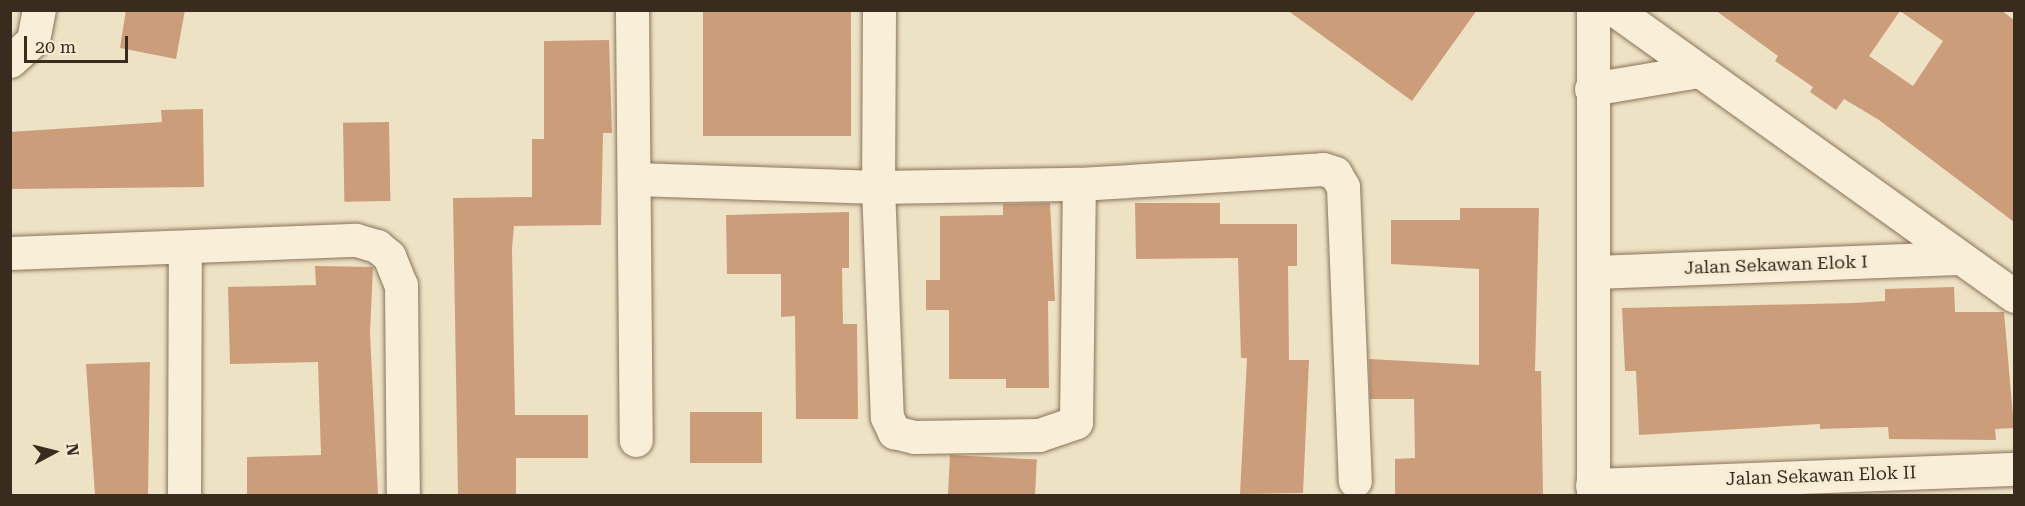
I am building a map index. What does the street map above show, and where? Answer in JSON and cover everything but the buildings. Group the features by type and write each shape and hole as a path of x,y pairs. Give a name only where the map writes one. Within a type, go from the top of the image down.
{"street":[{"path":"10,61 33,40 39,10"},
{"path":"632,10 636,440"},
{"path":"879,10 878,187 887,417 894,432 914,436 1039,435 1076,422 1079,184"},
{"path":"1593,10 1590,89 1595,272 1593,490"},
{"path":"1615,10 2014,297"},
{"path":"1590,89 1699,71"},
{"path":"635,178 878,187 1079,184 1323,169 1335,173 1343,187 1355,481"},
{"path":"10,253 356,240 389,256 401,285 403,495"},
{"path":"184,247 184,495"},
{"name":"Jalan Sekawan Elok I","path":"1595,272 1957,258"},
{"name":"Jalan Sekawan Elok II","path":"1593,490 2014,478"}]}
